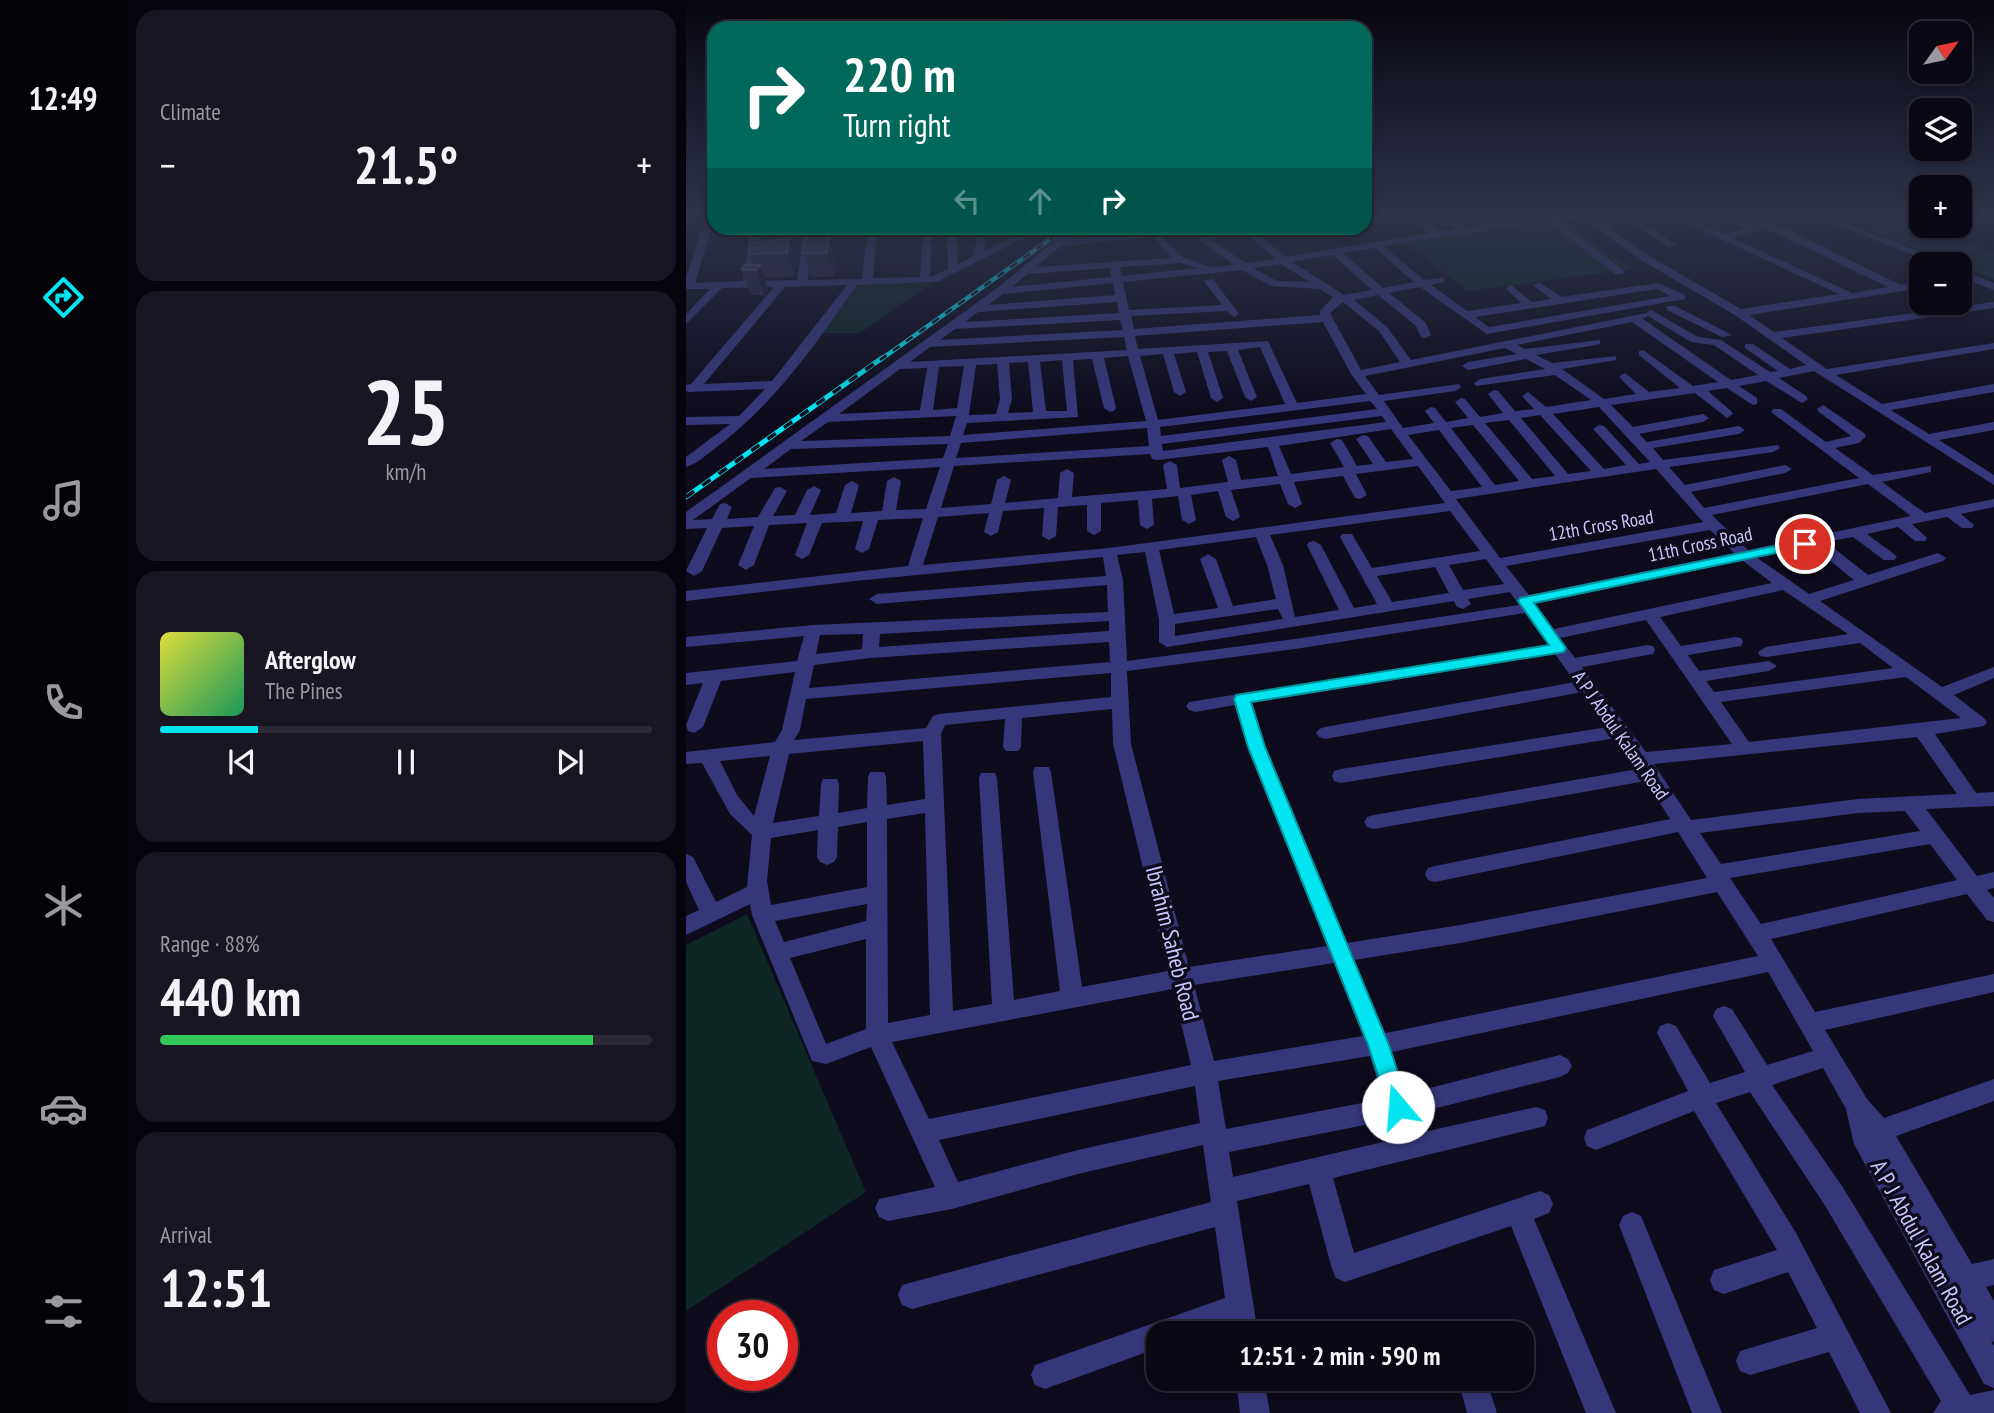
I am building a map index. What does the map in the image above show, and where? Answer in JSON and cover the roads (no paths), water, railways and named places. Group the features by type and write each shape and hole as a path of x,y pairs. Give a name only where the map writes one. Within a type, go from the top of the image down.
{"street":[{"path":"689,459 742,420 776,385 861,281"},
{"path":"687,286 865,281"},
{"path":"686,519 1012,281"},
{"path":"1000,291 1118,281 1133,352 1153,424 1157,456 1227,449 1385,413 1455,387"},
{"path":"1215,281 1239,325"},
{"path":"1269,281 1275,284 1323,286"},
{"path":"1315,281 1383,329 1408,364"},
{"path":"1369,281 1421,324 1426,339 1440,359"},
{"path":"1419,281 1464,315 1487,331 1681,297 1662,286 1464,315"},
{"path":"927,344 1129,333 1327,318 1324,313 1341,299 1440,281"},
{"path":"1685,281 1739,313 1821,370 1994,481"},
{"path":"1819,281 1851,296"},
{"path":"1884,281 1899,288"},
{"path":"690,388 783,283"},
{"path":"686,321 720,284"},
{"path":"1602,284 1615,293"},
{"path":"1539,285 1561,301"},
{"path":"1739,313 1909,287"},
{"path":"1511,288 1531,306"},
{"path":"1487,296 1504,309"},
{"path":"975,309 1122,298"},
{"path":"1772,336 1994,305"},
{"path":"952,326 1231,307"},
{"path":"1357,374 1440,359 1505,342 1634,318 1675,307 1726,335"},
{"path":"1651,313 1695,340 1717,342 1802,399"},
{"name":"A P J Abdul Kalam Road","path":"1327,318 1357,374 1620,731 1774,962 1955,1282 1994,1374"},
{"path":"1634,318 1753,401"},
{"path":"1374,822 1745,748 1978,722 1745,555 1700,513 1644,446 1602,403 1554,369 1505,342"},
{"path":"1468,366 1596,342"},
{"path":"897,366 1264,343 1293,408"},
{"path":"1749,346 1789,373"},
{"path":"788,445 822,446 1060,433 1293,408 1385,413 1442,425 1694,390 1789,373 1994,346"},
{"path":"1231,347 1251,397"},
{"path":"1201,348 1217,398"},
{"path":"1167,350 1180,392"},
{"path":"1643,353 1727,414"},
{"path":"1097,355 1110,408"},
{"path":"824,418 926,414 1001,417 1074,414 1067,357"},
{"path":"1480,383 1612,358"},
{"path":"1034,359 1040,415"},
{"path":"1001,417 1006,399 1003,360"},
{"path":"914,570 957,438 971,362"},
{"path":"926,414 934,364"},
{"path":"1625,377 1647,397"},
{"path":"690,388 776,385"},
{"path":"1880,408 1994,388"},
{"path":"1494,394 1564,478"},
{"path":"1528,396 1600,473"},
{"path":"1461,402 1528,483"},
{"path":"1823,409 1859,436 1854,440 1824,446"},
{"path":"1431,411 1491,489"},
{"path":"1777,412 1923,518"},
{"path":"748,474 948,462 1155,445 1233,432 1385,413"},
{"path":"1227,416 1233,432"},
{"path":"1628,432 1703,418"},
{"path":"686,421 742,420"},
{"path":"1927,438 1994,426"},
{"path":"1599,429 1636,468"},
{"path":"1644,446 1739,429"},
{"path":"1363,439 1382,467"},
{"path":"1337,443 1360,495"},
{"path":"1274,448 1295,504"},
{"path":"686,596 1151,547 1450,501 1491,489 1528,483 1773,448"},
{"path":"1229,460 1233,517"},
{"path":"686,525 931,513 1094,500 1230,487 1421,462"},
{"path":"1170,465 1189,520"},
{"path":"1978,471 1994,467"},
{"path":"1680,490 1785,469"},
{"path":"1700,513 1819,491 1868,478 1926,469"},
{"path":"1049,536 1067,473"},
{"path":"990,532 1004,480"},
{"path":"888,515 894,481"},
{"path":"842,518 852,485"},
{"path":"802,555 814,490"},
{"path":"746,565 763,522 780,491"},
{"path":"1145,495 1147,525"},
{"path":"1094,500 1094,531"},
{"name":"11th Cross Road","path":"800,694 1119,667 1471,617 1745,555 1994,503"},
{"path":"694,571 725,507"},
{"path":"1950,513 1967,525"},
{"path":"862,549 872,516"},
{"path":"1901,523 1920,538"},
{"name":"12th Cross Road","path":"1368,573 1439,561 1492,558 1713,525"},
{"path":"1261,532 1275,565 1295,644"},
{"path":"1857,533 1889,557"},
{"path":"1347,537 1387,607"},
{"path":"1815,541 1862,578"},
{"path":"1314,545 1349,614"},
{"path":"1151,547 1167,620 1167,642 1514,587"},
{"name":"Ibrahim Saheb Road","path":"1109,552 1115,580 1122,744 1205,1073 1242,1321"},
{"path":"1806,600 1938,558"},
{"path":"1208,559 1227,612"},
{"path":"1439,561 1471,617"},
{"path":"870,653 879,628 885,598 1115,580"},
{"path":"1195,706 1554,641 1650,614 1784,584"},
{"path":"1167,620 1284,603"},
{"path":"1650,614 1745,748"},
{"path":"686,642 813,630 1116,626"},
{"path":"686,679 870,653 1116,626"},
{"path":"813,630 791,730 782,748 765,807 757,881 762,915 820,1054 877,1035 942,1022 1181,978 1460,934 1718,878 1934,836"},
{"path":"1693,677 1863,637"},
{"path":"1676,652 1735,642"},
{"path":"1571,664 1647,650"},
{"path":"1709,698 1908,671"},
{"path":"1941,694 1994,672"},
{"path":"694,727 714,676"},
{"path":"1325,733 1586,686"},
{"path":"1242,699 1257,747 1378,1045 1411,1147"},
{"path":"942,1022 932,734 939,720 1120,702"},
{"path":"1012,747 1014,711"},
{"path":"1922,730 1971,800"},
{"path":"1341,776 1620,731"},
{"path":"686,758 932,734"},
{"path":"708,756 742,817 751,827 763,832 935,804"},
{"path":"1042,772 1072,998"},
{"path":"877,777 877,1035 952,1196"},
{"path":"988,778 1004,1011"},
{"path":"827,857 830,784"},
{"path":"1435,874 1684,826 1858,807 1994,799"},
{"path":"1910,803 1994,914"},
{"path":"686,862 711,912"},
{"path":"1755,934 1994,880"},
{"path":"686,926 758,891"},
{"path":"762,915 875,894"},
{"path":"777,953 875,928"},
{"path":"923,1132 1205,1073 1378,1045 1774,962"},
{"path":"1810,1023 1994,983"},
{"path":"1724,1016 1759,1079 1833,1195 1955,1412 1994,1405"},
{"path":"1668,1033 1796,1258 1876,1413"},
{"path":"1596,1138 1702,1097 1829,1056"},
{"path":"888,1208 952,1196 1078,1162 1398,1107 1560,1066"},
{"path":"1872,1133 1994,1090"},
{"path":"912,1295 1224,1202 1318,1170 1536,1118"},
{"path":"1318,1170 1345,1269 1529,1207 1601,1413"},
{"path":"1632,1225 1707,1413"},
{"path":"1724,1280 1796,1258"},
{"path":"1955,1282 1994,1272"},
{"name":"A P J Abdul Kalam Road","path":"1955,1282 1994,1328"},
{"path":"1197,1321 1240,1306"},
{"path":"1750,1361 1836,1336"},
{"path":"1045,1375 1146,1339"},
{"path":"1252,1391 1255,1413"},
{"path":"1476,1391 1482,1413"}],"railway":[{"path":"880,360 991,281"},
{"path":"686,497 882,358"}]}
